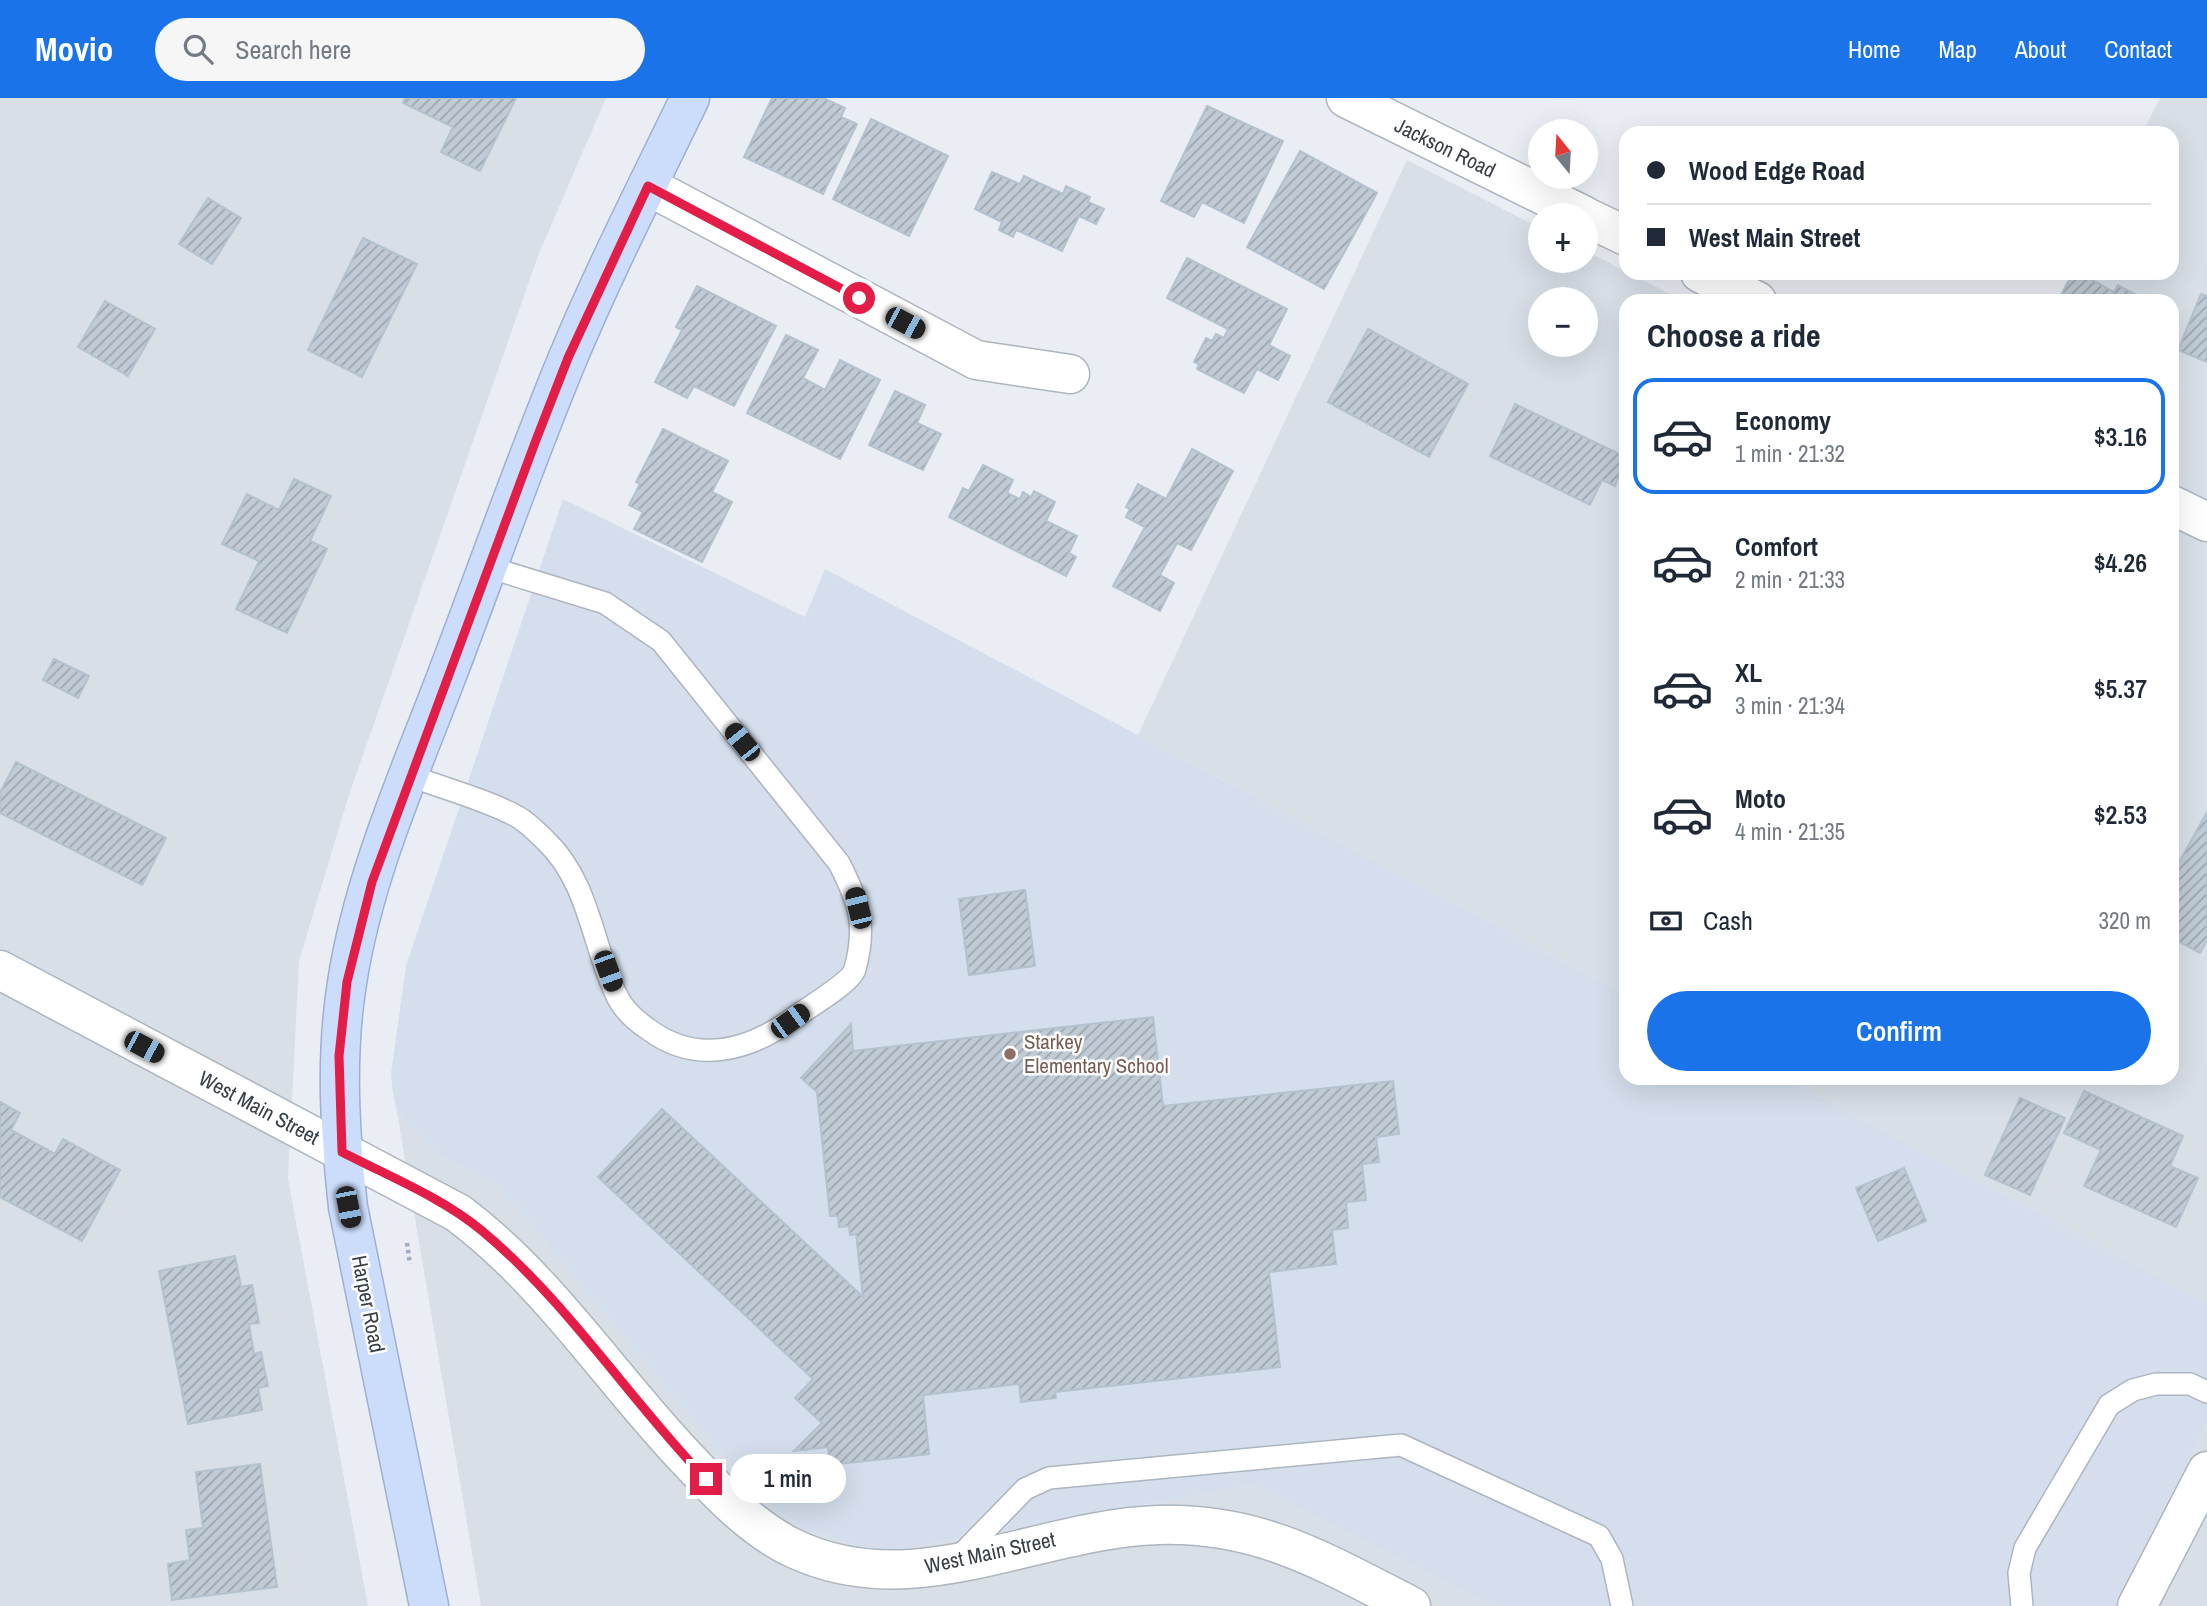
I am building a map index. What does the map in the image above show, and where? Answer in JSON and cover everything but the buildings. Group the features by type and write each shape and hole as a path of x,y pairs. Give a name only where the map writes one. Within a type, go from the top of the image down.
{"main road":[{"name":"Harper Road","path":"429,1606 348,1207 342,1152 339,1056 347,982 364,907 409,775 568,358 690,98"}],"street":[{"name":"Jackson Road","path":"1346,98 1558,203"},
{"path":"648,186 976,360 1070,374"},
{"name":"Jackson Road","path":"1598,223 1619,233"},
{"path":"1714,280 1743,294"},
{"path":"2179,508 2207,522"},
{"name":"West Main Street","path":"0,970 458,1213 482,1231 543,1289 659,1430 721,1495 755,1524 793,1548 834,1564 879,1571 951,1565 1112,1528 1204,1526 1293,1546 1411,1606"},
{"path":"2137,1606 2207,1471"}],"lane":[{"path":"409,775 519,818 549,844 570,872 581,895 617,996 637,1021 660,1038 691,1050 742,1047 769,1036 853,976 862,922 855,894 839,863 661,640 605,603 488,567"},
{"path":"2022,1606 2019,1573 2025,1548 2109,1405 2133,1391 2156,1384 2190,1384 2207,1392"},
{"path":"951,1565 1025,1489 1049,1478 1401,1445 1599,1536 1612,1559 1622,1606"}],"path":[{"path":"407,1243 410,1264"}],"shaded area":[{"path":"0,98 606,98 538,256 349,795 299,961 288,1179 368,1606 0,1606"},
{"path":"2160,98 2207,98 2207,1302 1798,1085 2179,1085 2179,294 2060,294 2067,280 2179,280 2179,126 2146,126"},
{"path":"1407,160 1528,222 1528,273 1598,273 1598,257 1619,268 1619,280 1643,280 1670,294 1619,294 1619,990 1138,735"},
{"name":"Starkey Elementary School","path":"563,499 805,617 825,569 1619,990 1619,1085 1798,1085 2207,1302 2207,1424 2114,1606 1492,1606 1253,1485 880,1553 803,1529 752,1491 499,1187 439,1155 411,1129 396,1107 391,1074 406,966"},
{"path":"396,1107 411,1129 439,1155 499,1187 752,1491 803,1529 880,1553 1253,1485 1492,1606 481,1606"},
{"path":"2207,1424 2207,1606 2114,1606"}],"place":[{"name":"Starkey Elementary School","path":"1010,1054"}],"route":[{"path":"706,1479 659,1430 543,1289 482,1231 458,1213 342,1152 339,1056 347,982 364,907 388,831 526,465 568,358 648,186 859,298"}]}
